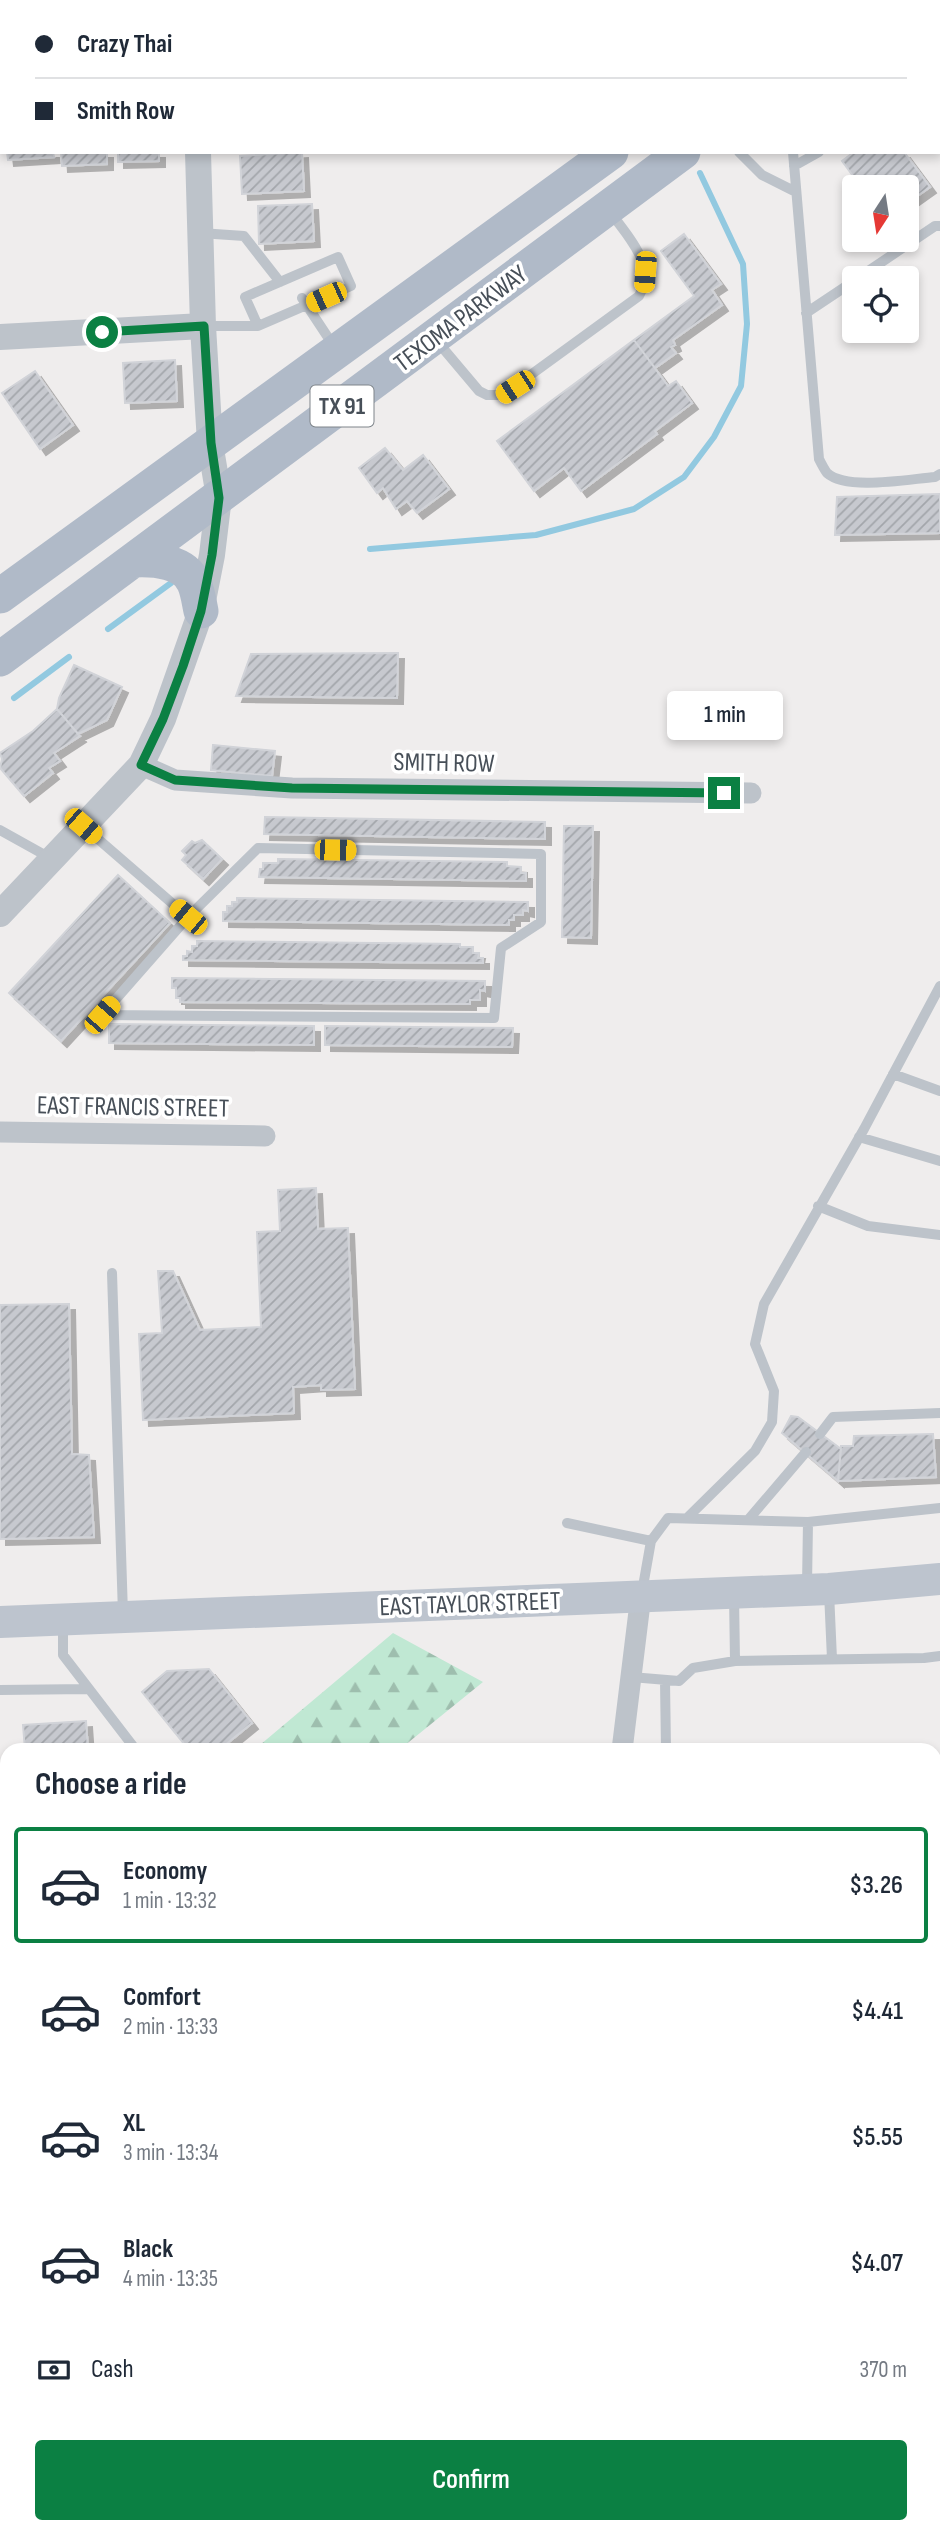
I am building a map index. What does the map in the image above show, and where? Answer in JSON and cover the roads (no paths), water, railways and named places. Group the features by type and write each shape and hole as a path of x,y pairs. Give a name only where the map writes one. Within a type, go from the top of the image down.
{"main road":[{"name":"TEXOMA PARKWAY","path":"0,596 608,154"},
{"name":"TEXOMA PARKWAY","path":"0,659 680,154"},
{"path":"134,560 152,559 165,562 188,574 194,582 201,611"},
{"name":"EAST TAYLOR STREET","path":"0,1622 818,1590 940,1579"}],"street":[{"path":"0,914 141,765 163,719 201,611 219,498 211,443 198,154"},
{"path":"0,337 204,326"},
{"name":"SMITH ROW","path":"141,765 175,780 292,788 751,793"},
{"name":"EAST FRANCIS STREET","path":"0,1132 265,1136"},
{"path":"623,1743 641,1595"}],"lane":[{"path":"741,154 762,175 796,192"},
{"path":"793,154 819,458 828,473 857,483 935,477 940,474"},
{"path":"794,166 815,154"},
{"path":"434,338 478,391 487,395 503,395 528,379 639,296 644,286 643,259 608,208"},
{"path":"876,266 935,226 940,226"},
{"path":"201,233 244,236 280,282"},
{"path":"204,326 258,326 304,302 351,286 338,257 294,279 245,297 258,326"},
{"path":"806,313 842,289"},
{"path":"304,302 337,351"},
{"path":"83,826 188,917"},
{"path":"0,830 52,859"},
{"path":"258,848 541,854 541,922 501,948 494,1018 102,1015 188,917 258,848"},
{"path":"687,1518 755,1451 772,1422 774,1391 755,1344 764,1304 859,1137 940,986"},
{"path":"893,1074 940,1091"},
{"path":"859,1137 940,1161"},
{"path":"818,1206 869,1226 940,1235"},
{"path":"113,1273 123,1617"},
{"path":"820,1434 833,1417 940,1413"},
{"path":"748,1520 806,1452"},
{"path":"641,1595 651,1541 668,1518 808,1522 940,1508"},
{"path":"808,1522 832,1659"},
{"path":"567,1523 651,1541"},
{"path":"734,1592 735,1661"},
{"path":"63,1619 63,1655 131,1743"},
{"path":"631,1677 679,1681 693,1668 735,1661 940,1656"},
{"path":"665,1681 666,1743"},
{"path":"0,1690 89,1689"}],"waterway":[{"path":"370,549 536,535 634,509 684,477 714,437 741,386 747,324 743,264 700,173"},
{"path":"108,629 171,583"},
{"path":"14,698 69,657"}]}
